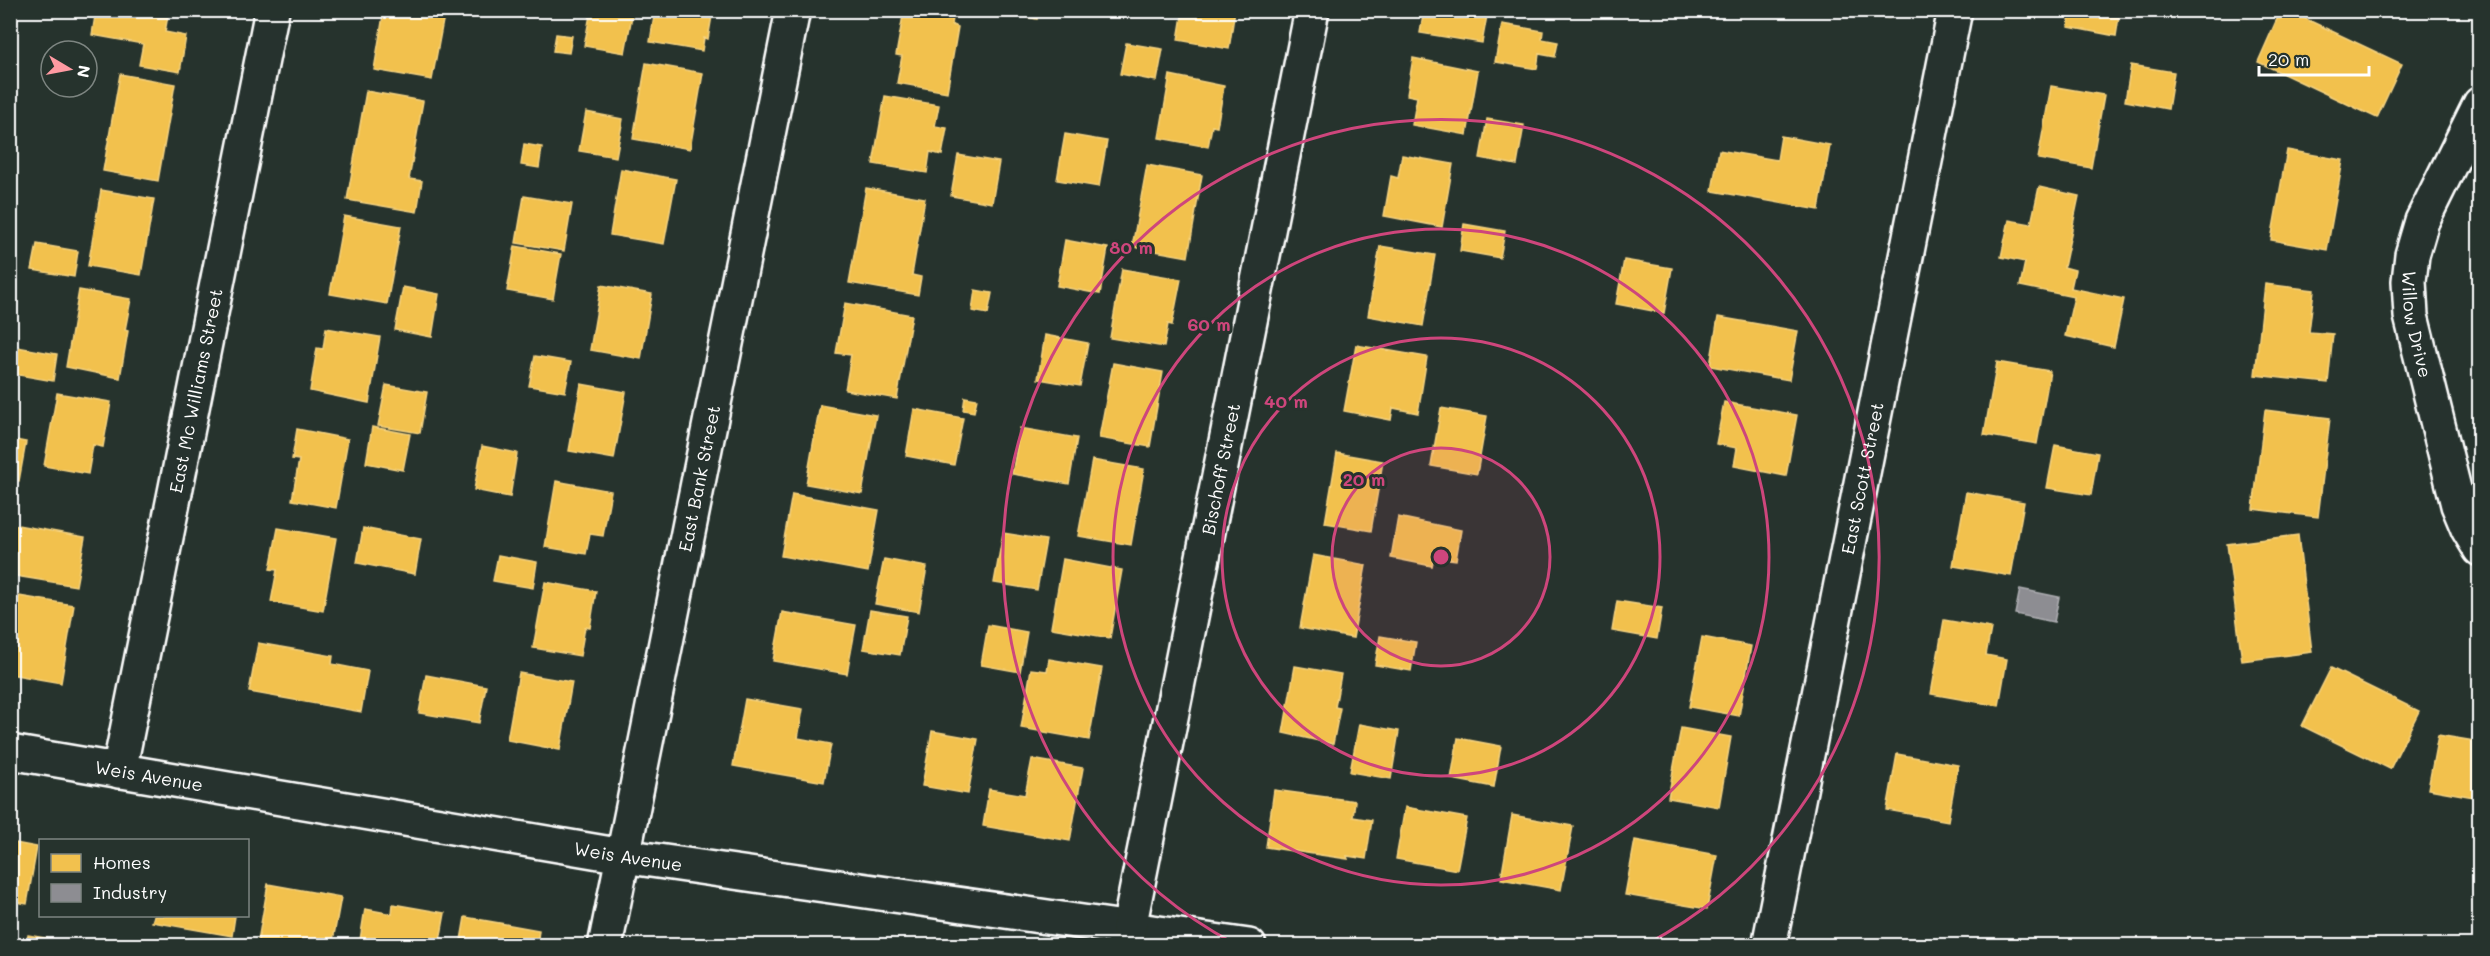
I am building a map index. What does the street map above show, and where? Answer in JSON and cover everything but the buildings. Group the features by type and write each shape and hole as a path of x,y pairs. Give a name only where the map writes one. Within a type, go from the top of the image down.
{"street":[{"name":"East Mc Williams Street","path":"119,771 272,10"},
{"name":"East Bank Street","path":"605,945 793,10"},
{"name":"Bischoff Street","path":"1129,928 1312,10"},
{"name":"East Scott Street","path":"1769,945 1955,10"},
{"name":"Willow Drive","path":"2480,104 2422,221 2412,255 2409,281 2411,315 2458,504 2468,529 2480,549"},
{"name":"Weis Avenue","path":"10,752 623,856 1249,945"}]}
